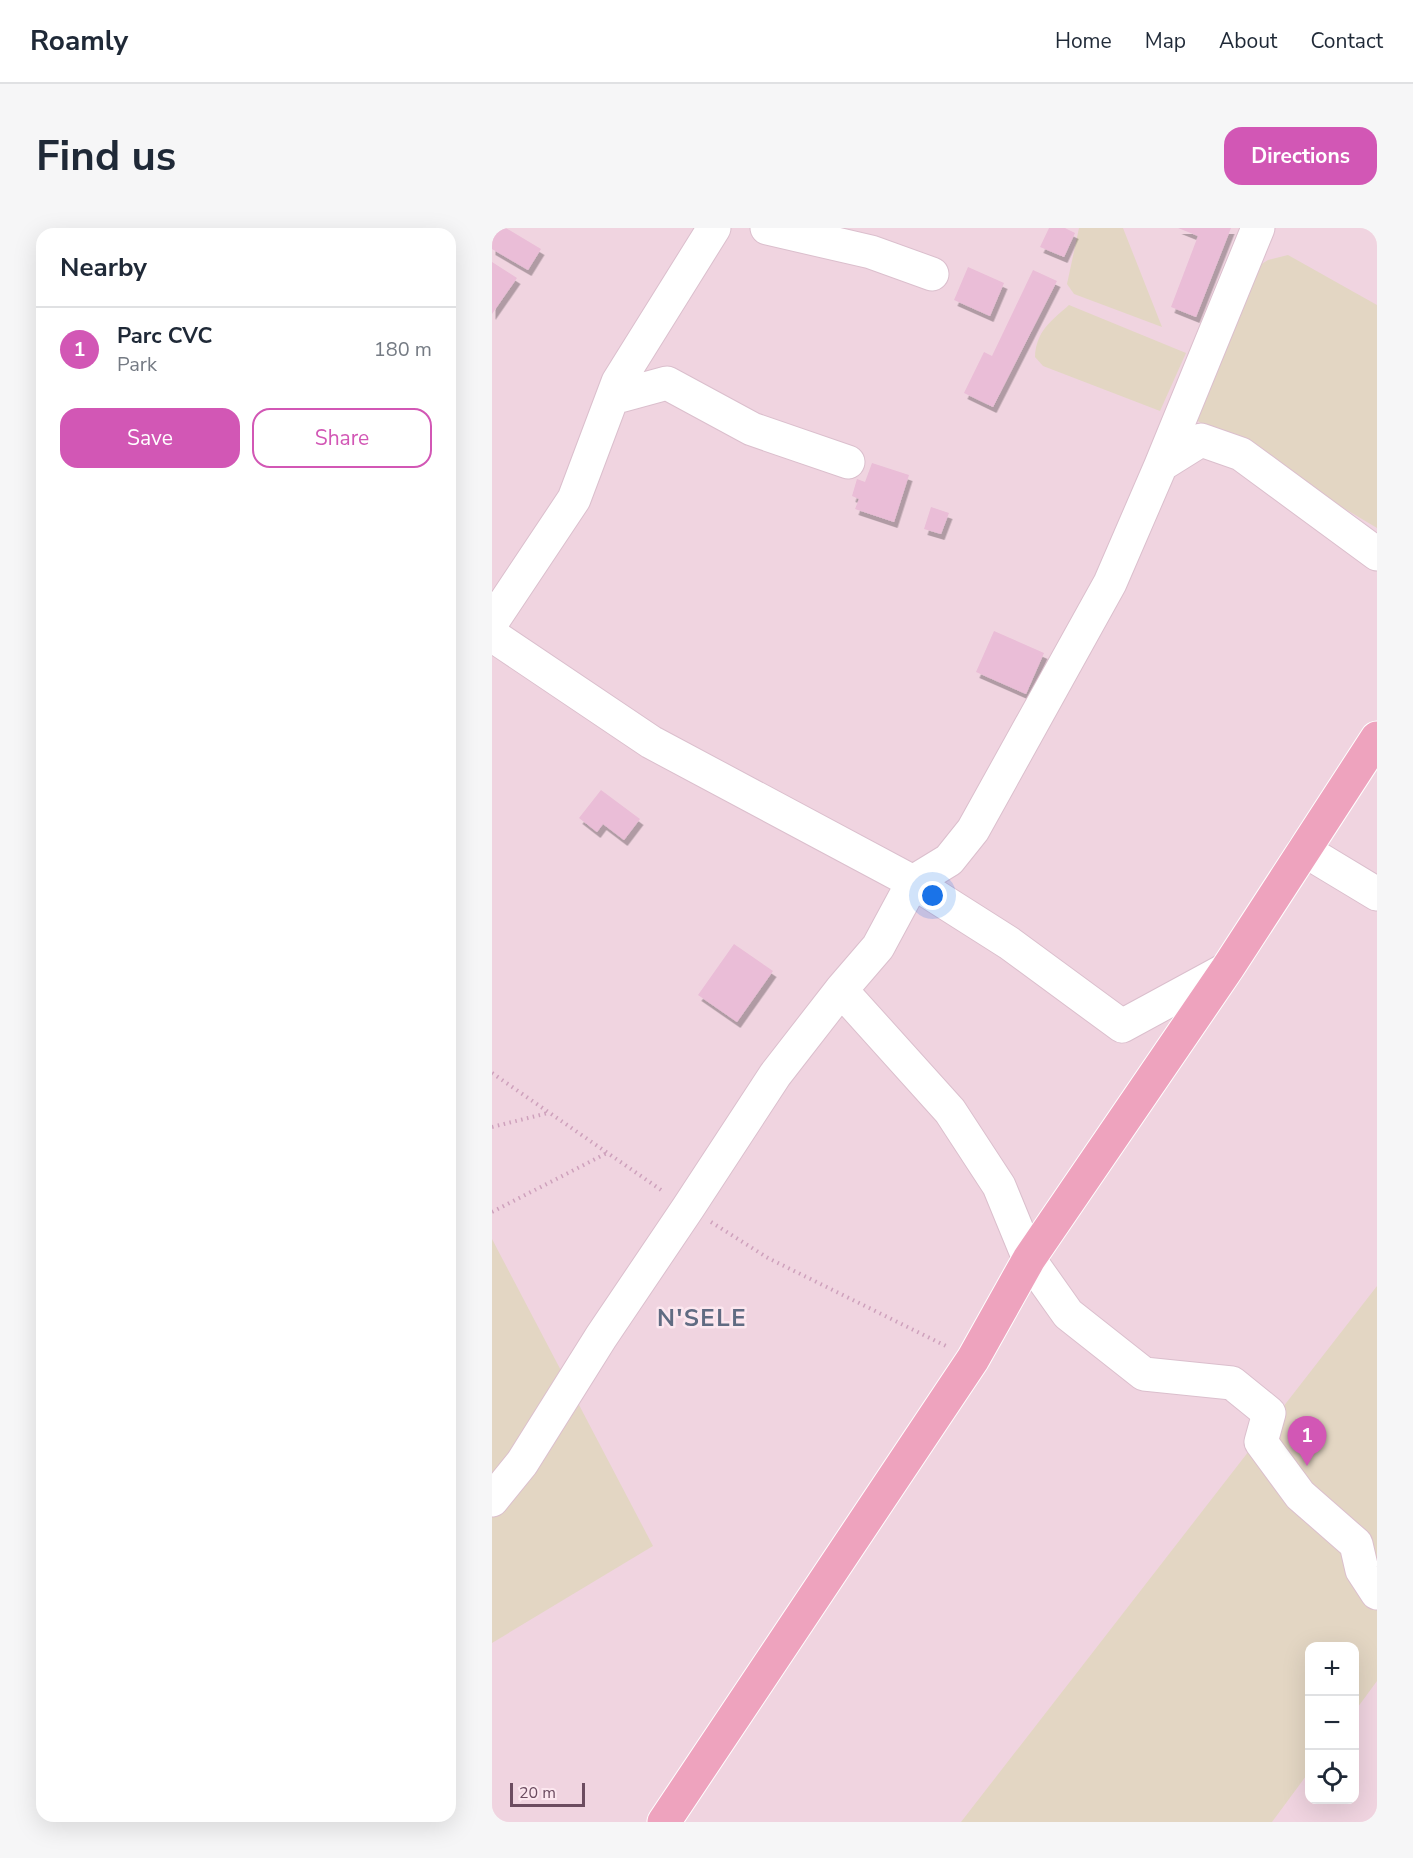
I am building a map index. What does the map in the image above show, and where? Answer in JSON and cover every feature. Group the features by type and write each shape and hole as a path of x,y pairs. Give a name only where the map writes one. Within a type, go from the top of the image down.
{"main road":[{"path":"664,1822 973,1359 1029,1259 1227,969 1377,738"}],"street":[{"path":"492,622 574,499 618,382 714,228"},
{"path":"767,228 871,252 932,274"},
{"path":"492,1500 522,1463 601,1337 775,1076 878,947 913,882 949,860 973,830 1110,582 1161,465 1258,228"},
{"path":"612,398 668,383 752,429 848,462"},
{"path":"1161,465 1201,440 1241,454 1377,554"},
{"path":"492,634 651,742 913,882 1009,943 1122,1026 1227,969"},
{"path":"1304,850 1377,894"},
{"path":"842,990 950,1110 999,1186 1029,1259 1068,1314 1144,1374 1232,1383 1269,1413 1261,1442 1300,1495 1356,1544 1362,1569 1377,1593"}],"path":[{"path":"492,1073 688,1208 768,1258 973,1359"},
{"path":"492,1127 549,1113"},
{"path":"492,1212 607,1153"}],"shaded area":[{"path":"492,228 1377,228 1377,1822 492,1822"},
{"path":"1079,228 1123,228 1162,327 1074,294 1067,284"},
{"path":"1288,255 1377,305 1377,528 1196,420 1252,270 1268,260"},
{"path":"1069,305 1186,353 1160,411 1043,366 1035,357 1041,333"},
{"path":"492,1239 653,1546 492,1643"},
{"path":"1377,1286 1377,1681 1359,1706 1359,1642 1305,1642 1305,1777 1272,1822 961,1822"}],"building":[{"path":"492,228 506,228 541,249 528,270 492,249"},
{"path":"1049,228 1065,228 1075,233 1064,257 1040,247"},
{"path":"1178,228 1231,228 1196,317 1171,307 1198,236"},
{"path":"492,262 517,278 492,314"},
{"path":"968,267 1004,283 990,316 954,300"},
{"path":"1033,270 1057,281 993,407 964,393 984,352 992,356"},
{"path":"872,463 909,475 894,522 855,509 859,499 852,496 857,479 865,482"},
{"path":"931,507 949,513 941,534 924,529"},
{"path":"994,631 1044,653 1026,694 976,672"},
{"path":"601,790 640,819 624,840 603,824 597,832 579,818"},
{"path":"734,944 773,971 737,1022 698,995"}],"place":[{"name":"Parc CVC","path":"1307,1466"}],"district":[{"name":"N'SELE","path":"702,1318"}]}
